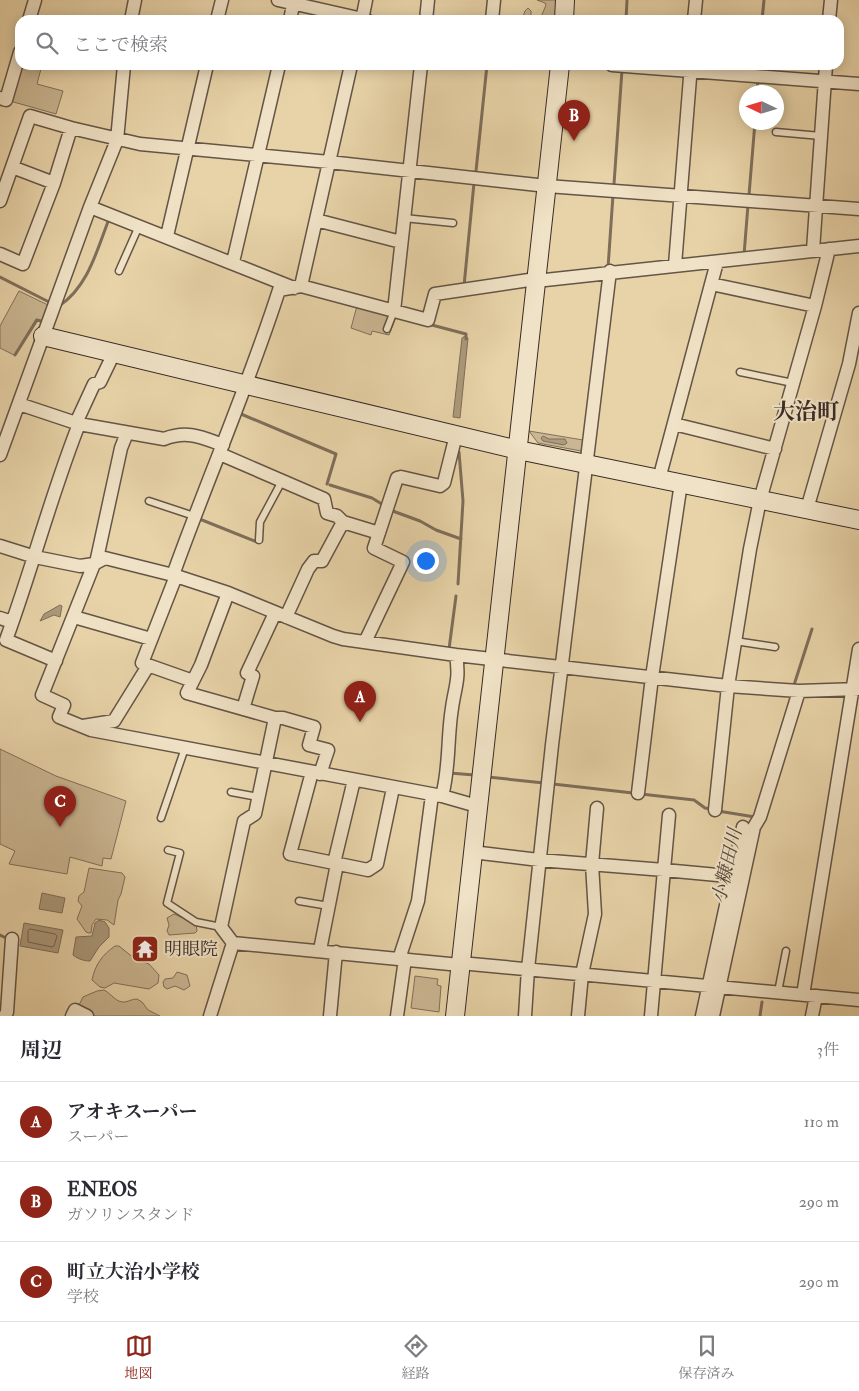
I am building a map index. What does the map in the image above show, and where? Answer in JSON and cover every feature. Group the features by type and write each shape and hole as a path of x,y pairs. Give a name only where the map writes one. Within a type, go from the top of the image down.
{"street":[{"path":"30,15 35,0"},
{"path":"132,15 135,0"},
{"path":"218,15 222,0"},
{"path":"278,0 294,2 344,15"},
{"path":"364,15 366,0"},
{"path":"426,15 428,0"},
{"path":"492,15 494,0"},
{"path":"564,15 565,0"},
{"path":"694,15 696,0"},
{"path":"830,15 831,0"},
{"path":"291,15 294,2"},
{"path":"0,98 6,100 15,69"},
{"path":"0,455 90,207 117,140 124,70"},
{"path":"167,236 206,70"},
{"path":"233,262 278,70"},
{"path":"298,287 316,220 350,70"},
{"path":"394,311 420,70"},
{"path":"454,1016 559,70"},
{"path":"675,265 690,70"},
{"path":"711,70 859,84"},
{"path":"813,250 826,70"},
{"path":"0,201 30,116 117,140 140,144 547,186 859,209"},
{"path":"0,254 23,264 54,183 71,128"},
{"path":"12,167 54,183"},
{"path":"90,207 298,287 428,320 435,294 528,280 536,281 859,246"},
{"path":"316,220 401,242"},
{"path":"715,810 728,686 748,557 760,500 815,306 829,249"},
{"path":"659,479 717,262"},
{"path":"525,1016 528,969 585,464 610,272"},
{"path":"711,284 815,306"},
{"path":"193,681 142,664 194,516 222,450 280,290 298,287"},
{"path":"807,509 848,364 859,313"},
{"path":"44,336 518,450 859,520"},
{"path":"56,661 6,640 35,557 55,488 77,423 94,384 100,382 114,353"},
{"path":"19,404 77,423 127,433 164,438 178,433 196,436 282,481 324,499 327,512 337,516 343,522 379,533"},
{"path":"674,424 774,449"},
{"path":"127,433 121,448 95,563 42,695 64,705 59,717 91,730 437,795 477,806"},
{"path":"366,642 403,562 374,548 397,478 401,476 440,486 444,482 456,436"},
{"path":"638,793 652,677 681,484"},
{"path":"243,709 253,676 246,673 308,569 314,561 322,561 343,522"},
{"path":"0,546 35,557 80,566 95,563 105,558 174,576 228,594 333,636 366,642 456,655 728,686 799,692 856,689"},
{"path":"228,594 201,665 187,693 314,727 309,746 328,750 316,773 290,854 368,870 377,864 392,788"},
{"path":"74,617 152,639"},
{"path":"0,618 12,622"},
{"path":"812,1016 810,995 856,689 859,649"},
{"path":"397,1016 402,959 418,901 420,875 437,795 447,778 452,708 458,679 456,655"},
{"path":"81,726 114,721 148,666"},
{"path":"737,877 754,827 760,818 799,692"},
{"path":"275,718 255,814 244,821 220,927 233,943 859,1000"},
{"path":"320,950 354,780"},
{"path":"578,1016 582,974 595,914 592,864 597,808"},
{"path":"651,1016 669,815"},
{"path":"702,1016 713,987 737,877 743,827"},
{"path":"472,852 540,860 737,877"},
{"path":"5,1016 7,1012 4,980 12,939"},
{"path":"210,1016 233,943"},
{"path":"330,1016 336,952"},
{"path":"713,987 713,1016"},
{"path":"72,1016 75,1010 87,1016"}],"lane":[{"path":"776,132 821,136"},
{"path":"404,218 453,223"},
{"path":"119,271 139,226"},
{"path":"387,330 394,311"},
{"path":"740,372 793,383"},
{"path":"259,540 260,522 282,481"},
{"path":"149,501 194,516"},
{"path":"735,641 775,647"},
{"path":"161,818 185,748"},
{"path":"231,792 258,797"},
{"path":"168,850 180,853 167,903 196,922 220,927"},
{"path":"299,901 329,906"},
{"path":"778,992 786,951"}],"shaded area":[{"path":"537,0 557,0 556,15 542,15 545,3"},
{"path":"528,8 531,11 531,15 524,15"},
{"path":"19,70 41,70 37,84 63,91 56,114 10,101"},
{"path":"19,291 50,306 45,322 36,319 14,355 0,348 0,326"},
{"path":"357,306 396,317 389,335 372,331 371,335 351,328"},
{"path":"529,431 583,440 581,451 538,443"},
{"path":"0,749 56,776 126,801 111,859 103,858 102,866 70,857 67,874 9,864 15,851 0,844"},
{"path":"89,868 122,873 125,877 118,900 114,925 107,920 96,919 92,925 91,933 86,932 77,919 82,906 78,901 79,896 84,892"},
{"path":"174,914 196,924 197,931 195,933 169,935 167,931 169,925 167,918"},
{"path":"186,940 204,941 205,943 203,946 186,945 176,952 171,952 171,946"},
{"path":"115,946 119,946 135,959 149,964 159,975 158,983 149,989 114,983 105,988 100,987 92,980 95,970 106,953"},
{"path":"177,972 187,975 190,986 184,990 175,986 167,989 164,987 163,982 165,979 173,978"},
{"path":"415,976 438,979 437,985 441,986 439,1012 411,1008"},
{"path":"104,990 122,1002 137,999 148,1010 160,1016 93,1016 78,1007 83,997"}],"water":[{"path":"465,336 468,338 460,418 453,417 462,338"},
{"path":"543,436 549,439 565,439 567,443 564,445 543,441 541,438"},
{"path":"60,605 62,606 60,617 54,615 40,621 44,614"},
{"path":"42,893 65,898 62,913 39,909"},
{"path":"99,920 105,922 109,928 109,937 99,947 90,961 81,960 73,955 76,937 92,936 95,923"},
{"path":"24,923 63,930 58,953 20,946"}],"waterway":[{"path":"626,15 627,0"},
{"path":"762,15 764,0"},
{"path":"476,171 486,70"},
{"path":"614,184 622,70"},
{"path":"758,80 758,85"},
{"path":"749,195 754,130"},
{"path":"464,286 474,183"},
{"path":"608,268 613,195"},
{"path":"743,255 748,205"},
{"path":"59,306 69,298 84,278 96,255 109,219"},
{"path":"0,277 51,303"},
{"path":"15,355 37,320 44,322"},
{"path":"428,324 466,334 466,339"},
{"path":"241,414 336,454 327,484"},
{"path":"458,584 463,501 459,452"},
{"path":"330,485 372,498 385,506"},
{"path":"390,510 461,539"},
{"path":"197,518 257,542"},
{"path":"449,649 456,596"},
{"path":"794,685 812,629"},
{"path":"450,773 474,775"},
{"path":"488,777 544,783"},
{"path":"553,784 633,793"},
{"path":"641,794 694,800 705,808 711,809"},
{"path":"718,811 755,817"},
{"path":"0,935 4,937"},
{"path":"760,1016 762,1002"}],"place":[{"name":"ENEOS","path":"574,141"},
{"name":"アオキスーパー","path":"360,722"},
{"name":"町立大治小学校","path":"60,827"},
{"name":"明眼院","path":"145,949"}],"district":[{"name":"大治町","path":"806,412"}],"water label":[{"name":"小糠田川","path":"727,866"}]}
